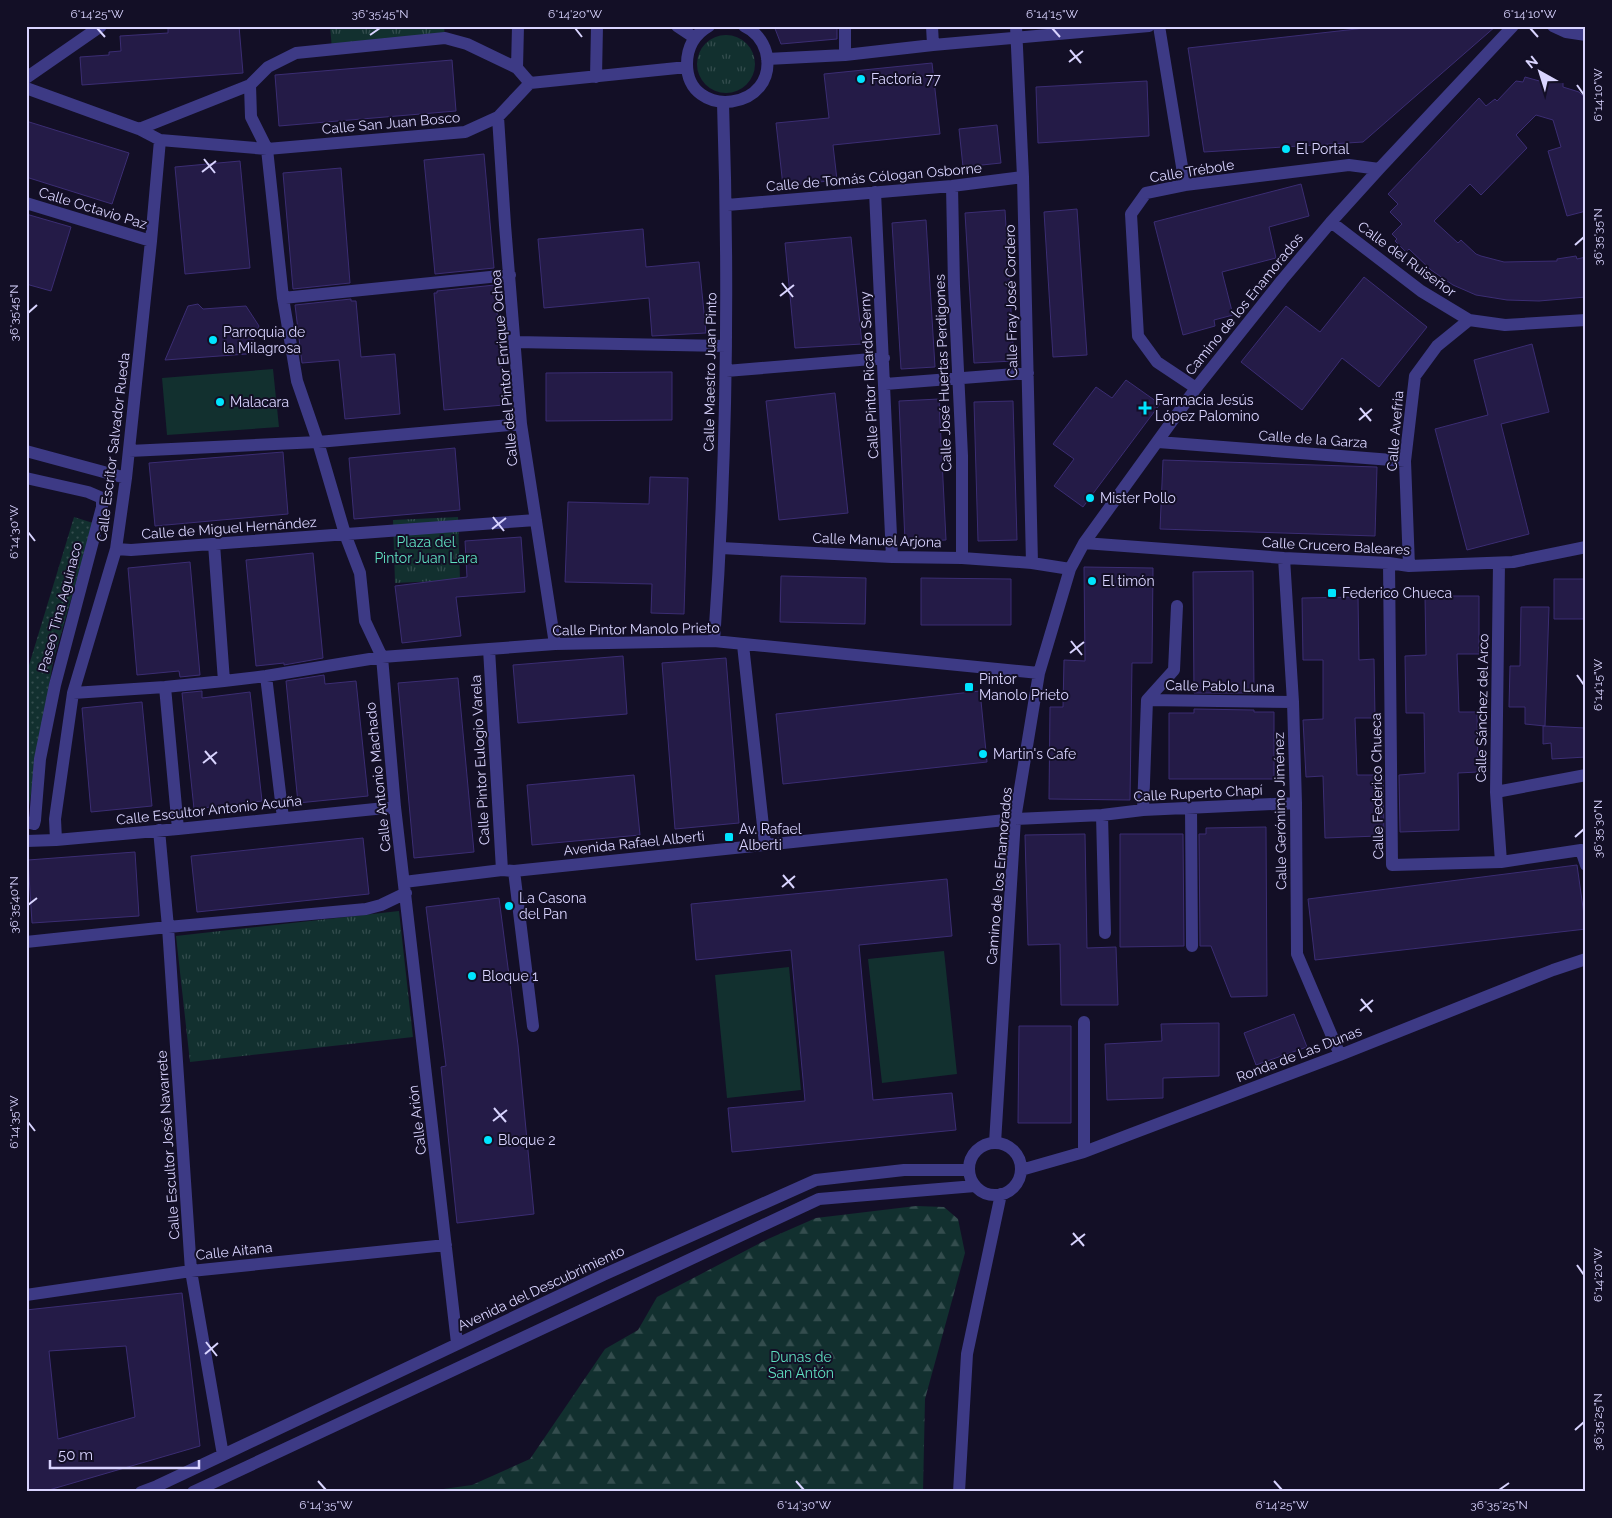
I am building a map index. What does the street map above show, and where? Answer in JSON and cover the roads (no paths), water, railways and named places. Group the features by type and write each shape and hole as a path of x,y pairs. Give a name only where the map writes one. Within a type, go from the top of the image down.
{"street":[{"path":"26,78 100,26"},
{"path":"517,68 518,26"},
{"path":"596,77 598,26"},
{"path":"677,26 695,38"},
{"path":"710,26 695,38 687,57 687,67 691,80 698,91 710,99 723,103 737,101 750,96 760,86 766,73 767,59 764,47 758,36 744,26"},
{"path":"845,26 845,55"},
{"path":"932,26 933,45"},
{"path":"767,59 845,55 933,45 1016,32 1149,26"},
{"path":"1159,26 1185,185"},
{"name":"Camino de los Enamorados","path":"995,1143 1015,819 1039,673 1070,569 1084,543 1196,388 1282,280 1379,169 1514,26"},
{"path":"1553,26 1566,32 1586,35"},
{"name":"Calle Fray José Cordero","path":"1016,32 1023,178 1032,562"},
{"path":"139,129 250,85 268,67 296,53 445,38 468,44 517,68 530,83 687,67"},
{"name":"Calle San Juan Bosco","path":"160,140 267,149 465,132 498,117 530,83"},
{"name":"Calle Antonio Machado","path":"250,85 252,116 267,149 284,298 296,381 318,442 345,534 360,573 365,621 382,658 395,807 405,887"},
{"path":"26,88 139,129 160,140"},
{"name":"Calle Maestro Juan Pinto","path":"714,641 721,548 726,371 727,205 723,103"},
{"name":"Calle del Pintor Enrique Ochoa","path":"498,117 521,424 555,644"},
{"name":"Calle Escritor Salvador Rueda","path":"56,840 56,820 74,693 116,549 126,478 160,140"},
{"name":"Calle Trébole","path":"1196,388 1157,362 1138,336 1131,214 1146,193 1185,185 1349,165 1379,169"},
{"name":"Calle de Tomás Cólogan Osborne","path":"727,205 952,186 1023,178"},
{"name":"Calle José Huertas Perdigones","path":"952,186 954,286 962,456 962,558"},
{"name":"Calle Pintor Ricardo Serny","path":"875,192 892,557"},
{"name":"Calle Octavio Paz","path":"26,203 151,241"},
{"name":"Calle del Ruiseñor","path":"1331,222 1421,291 1469,320 1505,325 1586,320"},
{"path":"284,298 510,275"},
{"name":"Calle Avefria","path":"1408,566 1405,461 1415,376 1437,346 1469,320"},
{"path":"515,342 726,346"},
{"path":"726,371 884,358"},
{"path":"885,384 1028,373"},
{"path":"128,451 318,442 521,424"},
{"name":"Calle de la Garza","path":"1158,442 1405,461"},
{"path":"26,452 126,478"},
{"name":"Paseo Tina Aguinaco","path":"26,478 88,492 102,498 102,507 54,684 40,759 35,820 34,824 26,822"},
{"name":"Calle de Miguel Hernández","path":"116,549 132,550 536,520"},
{"name":"Calle Crucero Baleares","path":"1084,543 1284,558 1389,563 1408,566 1513,562 1586,548"},
{"path":"214,544 224,681"},
{"name":"Calle Manuel Arjona","path":"721,548 1032,562 1070,569"},
{"name":"Calle Gerónimo Jiménez","path":"1284,558 1293,702 1297,954 1340,1055"},
{"name":"Calle Federico Chueca","path":"1389,563 1392,865 1501,862 1581,850 1586,865"},
{"name":"Calle Sánchez del Arco","path":"1499,563 1496,792 1586,775"},
{"path":"1143,810 1147,700 1174,670 1177,606"},
{"name":"Calle Pintor Manolo Prieto","path":"74,693 224,681 382,658 555,644 714,641 1039,673"},
{"path":"743,645 765,844"},
{"name":"Calle Pintor Eulogio Varela","path":"489,649 508,870 532,1026"},
{"path":"266,676 284,818"},
{"path":"165,687 178,829"},
{"name":"Calle Pablo Luna","path":"1147,700 1293,702"},
{"path":"1496,792 1501,862"},
{"name":"Calle Ruperto Chapí","path":"1015,819 1102,815 1143,810 1296,803"},
{"name":"Calle Escultor Antonio Acuña","path":"26,841 178,829 395,807"},
{"path":"1191,808 1192,946"},
{"path":"1102,815 1105,933"},
{"name":"Avenida Rafael Alberti","path":"26,942 366,909 381,905 405,887 508,870 1015,819"},
{"name":"Calle Escultor José Navarrete","path":"159,830 168,927 191,1271 223,1455"},
{"name":"Calle Arión","path":"405,887 457,1343"},
{"name":"Ronda de Las Dunas","path":"1021,1170 1084,1152 1340,1055 1553,970 1586,959"},
{"path":"1084,1022 1084,1152"},
{"path":"995,1143 1003,1144 1017,1154 1021,1170 1015,1185 1001,1194 987,1194 975,1186 969,1170 970,1161 974,1154 987,1144 995,1143"},
{"name":"Avenida del Descubrimiento","path":"141,1492 223,1455 603,1274 816,1180 904,1170 969,1170"},
{"path":"193,1492 819,1199 975,1186"},
{"path":"959,1492 967,1354 1001,1194"},
{"name":"Calle Aitana","path":"26,1296 191,1271 446,1245"}],"place":[{"name":"Factoría 77","path":"861,79"},
{"name":"El Portal","path":"1286,149"},
{"name":"Parroquia de la Milagrosa","path":"213,340"},
{"name":"Malacara","path":"220,402"},
{"name":"Farmacia Jesús López Palomino","path":"1145,408"},
{"name":"Mister Pollo","path":"1090,498"},
{"name":"El timón","path":"1092,581"},
{"name":"Federico Chueca","path":"1332,593"},
{"name":"Pintor Manolo Prieto","path":"969,687"},
{"name":"Martin's Cafe","path":"983,754"},
{"name":"Av. Rafael Alberti","path":"729,837"},
{"name":"La Casona del Pan","path":"509,906"},
{"name":"Bloque 1","path":"472,976"},
{"name":"Bloque 2","path":"488,1140"}],"park label":[{"name":"Plaza del Pintor Juan Lara","path":"426,550"},
{"name":"Dunas de San Antón","path":"801,1365"}]}
